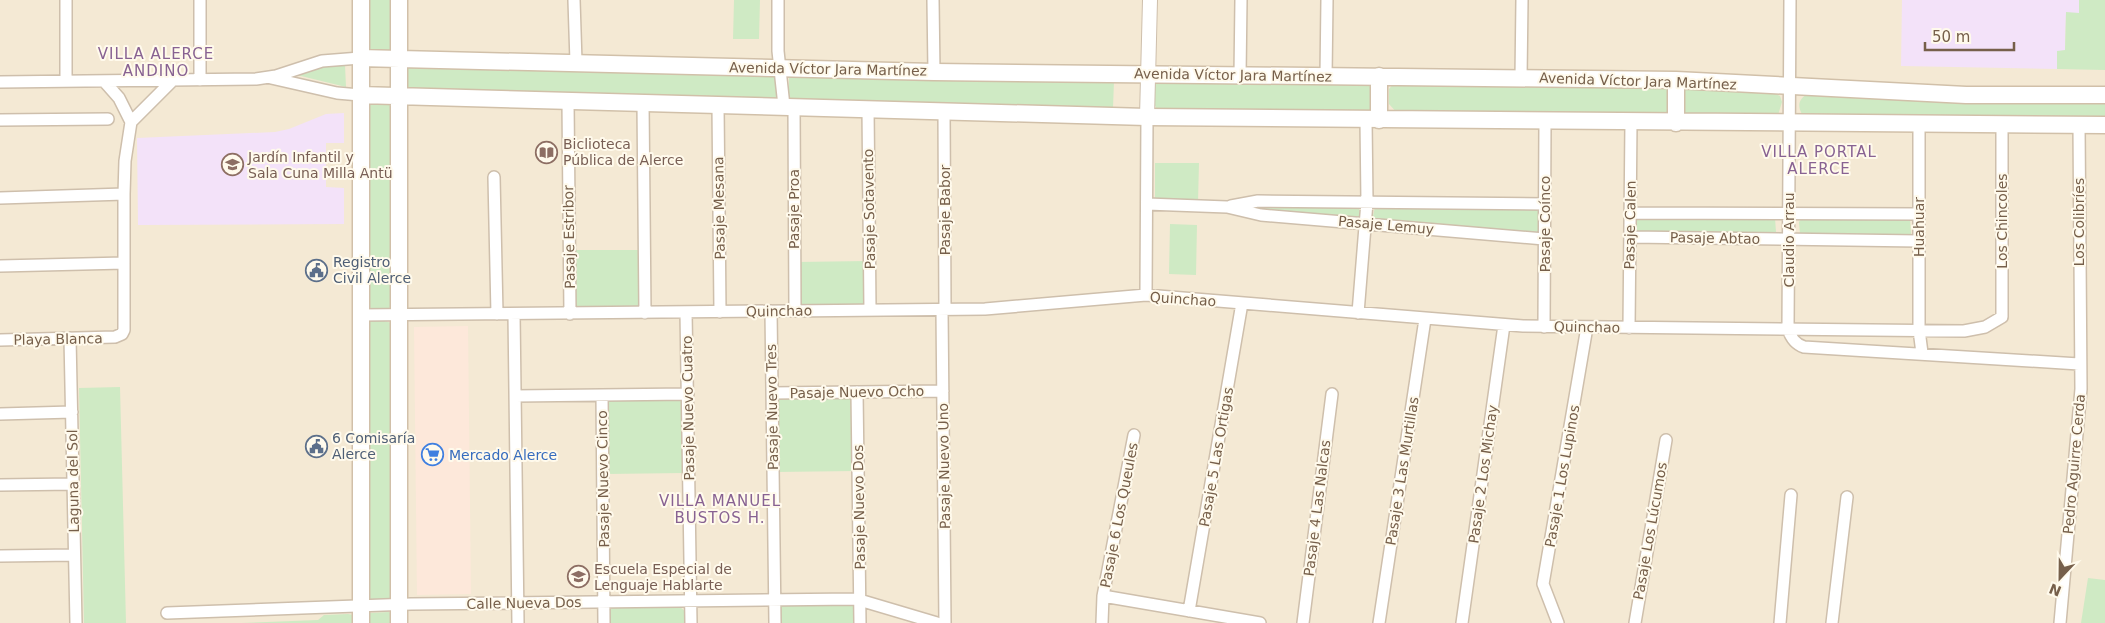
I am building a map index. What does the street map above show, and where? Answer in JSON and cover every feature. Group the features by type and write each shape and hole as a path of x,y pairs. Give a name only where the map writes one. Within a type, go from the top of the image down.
{"main road":[{"path":"361,0 361,615"},
{"path":"399,0 397,96 399,623"},
{"name":"Avenida Víctor Jara Martínez","path":"360,58 934,72 1676,80 1966,95 2105,95"},
{"path":"1372,120 1379,76"},
{"path":"1676,80 1676,122"},
{"path":"360,95 1147,117 2105,125"}],"street":[{"path":"66,0 66,81"},
{"path":"200,0 200,80"},
{"path":"574,0 576,62"},
{"name":"Pasaje Proa","path":"778,0 780,69 789,106 795,311"},
{"path":"933,0 934,72"},
{"path":"1146,296 1150,0"},
{"path":"1240,75 1241,0"},
{"path":"1326,76 1327,0"},
{"path":"1521,78 1522,0"},
{"name":"Claudio Arrau","path":"1788,329 1790,0"},
{"path":"0,82 200,80 271,76 322,61 360,58"},
{"path":"271,76 337,93 360,95"},
{"path":"131,122 173,80"},
{"path":"0,266 124,263 125,161 131,122 119,98 104,81"},
{"name":"Pasaje Estribor","path":"568,100 570,314"},
{"path":"643,103 645,313"},
{"name":"Pasaje Mesana","path":"718,105 720,312"},
{"name":"Pasaje Sotavento","path":"868,108 870,310"},
{"name":"Pasaje Babor","path":"943,310 944,110"},
{"path":"0,120 108,119"},
{"path":"1358,313 1372,120"},
{"name":"Pasaje Coínco","path":"1544,327 1545,121"},
{"name":"Pasaje Calen","path":"1628,328 1631,122"},
{"name":"Huahuar","path":"1919,124 1919,330 1922,353"},
{"name":"Los Chincoles","path":"2002,125 2002,317"},
{"name":"Los Colibríes","path":"2079,125 2079,364"},
{"path":"494,177 497,314"},
{"path":"0,198 124,194"},
{"name":"Pasaje Lemuy","path":"1227,207 1258,201 1545,204"},
{"name":"Pasaje Lemuy","path":"1147,204 1227,207 1261,215 1366,222 1544,239"},
{"name":"Pasaje Abtao","path":"1630,212 1919,214"},
{"name":"Pasaje Abtao","path":"1630,237 1919,240"},
{"name":"Playa Blanca","path":"0,340 115,337 122,334 124,330 124,263"},
{"name":"Quinchao","path":"360,316 986,309 1146,296 1544,327 1964,331 1985,326 2002,317"},
{"name":"Pasaje 5 Las Ortigas","path":"1190,611 1242,303"},
{"name":"Pasaje Nuevo Uno","path":"943,310 945,623"},
{"name":"Pasaje Nuevo Tres","path":"771,311 775,623"},
{"name":"Pasaje Nuevo Cuatro","path":"686,312 691,623"},
{"path":"514,314 518,623"},
{"name":"Pasaje 3 Las Murtillas","path":"1379,623 1425,319"},
{"name":"Pasaje 2 Los Michay","path":"1462,623 1504,325"},
{"name":"Pasaje 1 Los Lupinos","path":"1558,623 1543,584 1588,328"},
{"path":"1788,329 1797,345 1804,347 2079,364"},
{"name":"Laguna del Sol","path":"70,338 76,623"},
{"name":"Pedro Aguirre Cerda","path":"2060,623 2081,390 2079,364"},
{"name":"Pasaje Nuevo Ocho","path":"772,393 943,391"},
{"name":"Pasaje Nuevo Dos","path":"857,392 860,623"},
{"path":"515,396 688,394"},
{"name":"Pasaje 4 Las Nalcas","path":"1303,623 1332,394"},
{"name":"Pasaje Nuevo Cinco","path":"602,395 604,623"},
{"path":"0,414 72,412"},
{"name":"Pasaje 6 Los Queules","path":"1102,623 1103,596 1134,435"},
{"name":"Pasaje Los Lúcumos","path":"1635,623 1666,440"},
{"path":"0,485 73,484"},
{"path":"1780,623 1791,494"},
{"path":"1832,623 1848,497"},
{"path":"0,556 74,555"},
{"path":"1103,596 1238,621 1260,623"},
{"name":"Calle Nueva Dos","path":"166,613 361,615 399,606 860,599 938,623"}],"shaded area":[{"path":"0,0 2105,0 2105,623 0,623"},
{"path":"1902,0 2079,0 2079,13 2066,13 2065,51 2057,51 2057,69 1901,66"},
{"name":"Jardín Infantil y Sala Cuna Milla Antü","path":"344,113 344,143 326,143 326,187 344,188 344,224 138,225 137,138 275,132 289,129 326,114"},
{"path":"468,326 471,594 417,595 414,327"}],"green space":[{"path":"367,0 392,0 392,48 389,51 368,50"},
{"path":"734,0 760,0 759,39 733,39"},
{"path":"2079,0 2105,0 2105,70 2057,69 2057,51 2065,50 2066,12 2079,13"},
{"path":"345,65 346,87 297,75 315,68"},
{"path":"405,65 775,75 778,98 406,90"},
{"path":"789,75 1114,81 1113,108 792,100 789,96"},
{"path":"1155,81 1372,84 1372,111 1157,110 1154,103"},
{"path":"1394,83 1673,86 1771,92 1780,96 1782,102 1778,115 1398,114 1389,104 1389,89"},
{"path":"1808,94 2105,102 2105,121 1802,114 1800,102"},
{"path":"390,102 392,305 389,308 371,308 368,307 367,103"},
{"path":"1155,163 1199,163 1198,202 1155,199"},
{"path":"1244,206 1359,206 1360,219 1258,212"},
{"path":"1375,207 1538,208 1540,210 1540,233 1375,220 1373,216"},
{"path":"1636,217 1775,218 1776,232 1775,234 1636,233 1634,219"},
{"path":"1802,218 1910,219 1911,234 1910,236 1800,234 1799,222"},
{"path":"1170,224 1197,225 1196,275 1169,274"},
{"path":"571,250 641,250 640,306 574,306"},
{"path":"867,261 864,305 799,304 797,262"},
{"path":"371,321 392,323 393,596 390,600 370,600 367,597 368,323"},
{"path":"120,387 126,623 84,623 79,388"},
{"path":"853,397 855,471 776,472 778,398"},
{"path":"681,399 683,402 684,473 606,474 607,400"},
{"path":"2088,578 2105,580 2105,623 2081,623"},
{"path":"852,604 855,606 857,623 777,623 779,606"},
{"path":"680,607 687,613 687,623 607,623 609,611 612,608"},
{"path":"389,612 392,614 393,623 367,623 369,613"},
{"path":"324,615 354,615 355,623 241,623 318,620"}],"place":[{"name":"Biclioteca Pública de Alerce","path":"547,152"},
{"name":"Jardín Infantil y Sala Cuna Milla Antü","path":"232,165"},
{"name":"Registro Civil Alerce","path":"317,270"},
{"name":"6 Comisaría Alerce","path":"316,446"},
{"name":"Mercado Alerce","path":"433,455"},
{"name":"Escuela Especial de Lenguaje Hablarte","path":"578,577"}],"district":[{"name":"VILLA ALERCE ANDINO","path":"156,62"},
{"name":"VILLA PORTAL ALERCE","path":"1819,160"},
{"name":"VILLA MANUEL BUSTOS H.","path":"720,510"}]}
